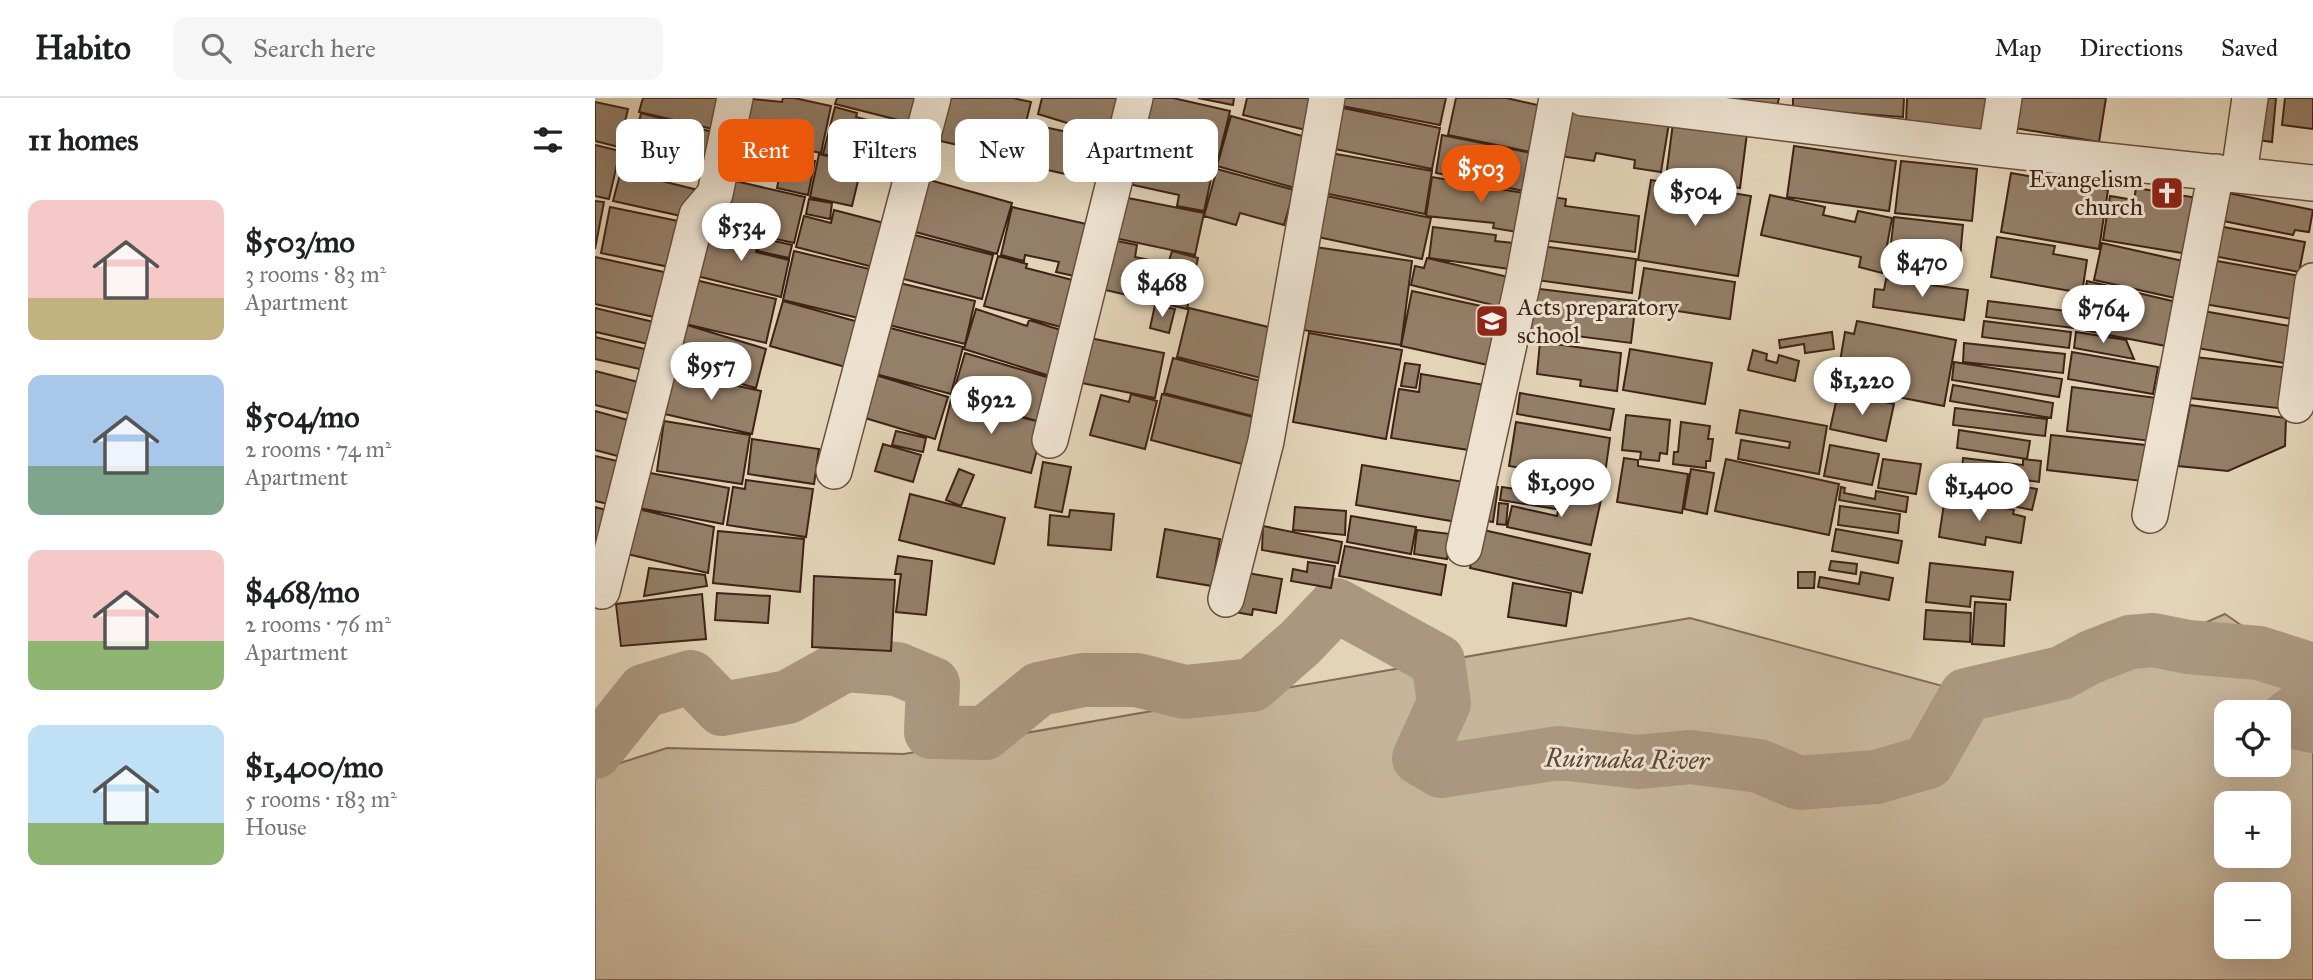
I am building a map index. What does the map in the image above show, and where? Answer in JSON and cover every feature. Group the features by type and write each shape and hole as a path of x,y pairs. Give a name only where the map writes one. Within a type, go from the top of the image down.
{"street":[{"path":"602,591 698,215 715,194 735,98"},
{"path":"834,471 933,98"},
{"path":"1050,440 1135,98"},
{"path":"1226,600 1266,441 1327,98"},
{"path":"1464,548 1524,276 1557,98"},
{"path":"1583,98 1781,110 1996,149 2313,183"},
{"path":"1996,149 2004,98"},
{"path":"2150,515 2227,173 2250,98"},
{"path":"2296,405 2313,281"}],"shaded area":[{"path":"2225,614 2313,675 2313,980 595,980 595,771 667,748 904,754 1690,618 2017,706"}],"building":[{"path":"643,98 725,98 717,130 704,127 704,119 669,119 639,112"},
{"path":"742,98 782,102 783,98 794,98 831,106 821,153 814,152 814,119 737,119"},
{"path":"837,98 921,98 915,119 894,119 835,104"},
{"path":"942,98 1013,98 1031,102 1027,119 955,119 955,144 941,141 941,119 937,119"},
{"path":"1042,98 1128,98 1122,119 1063,119 1063,122 1038,114"},
{"path":"1141,98 1173,98 1230,111 1218,160 1218,119 1137,119"},
{"path":"1198,98 1234,98 1233,105"},
{"path":"1247,98 1313,98 1306,130 1243,115"},
{"path":"1339,98 1446,98 1440,125 1337,105"},
{"path":"1456,98 1506,98 1551,108 1541,154 1448,135"},
{"path":"1720,98 1779,98 1777,107"},
{"path":"1793,98 1904,98 1903,117 1793,109"},
{"path":"1907,98 2000,98 1997,131 1906,125"},
{"path":"2008,98 2106,98 2099,142 2003,126"},
{"path":"2257,98 2276,98 2272,142 2251,139"},
{"path":"2285,98 2313,98 2313,129 2282,125"},
{"path":"1562,99 1670,117 1661,172 1634,168 1635,160 1596,153 1594,161 1553,155"},
{"path":"595,102 628,109 626,119 616,119 616,146 595,141"},
{"path":"835,107 857,113 856,117 864,119 832,119"},
{"path":"1338,107 1440,128 1432,169 1330,148"},
{"path":"641,113 664,119 640,119"},
{"path":"1231,116 1309,138 1295,188 1218,166"},
{"path":"1673,123 1747,133 1740,188 1666,177"},
{"path":"1049,128 1063,131 1063,174 1049,170"},
{"path":"704,130 718,133 710,179 704,177"},
{"path":"828,134 828,155 823,154"},
{"path":"1442,135 1531,153 1524,191 1436,173"},
{"path":"595,145 616,150 616,168 609,199 595,196"},
{"path":"1794,146 1896,161 1889,211 1787,197"},
{"path":"1325,152 1432,171 1425,214 1319,192"},
{"path":"819,154 828,156 828,182 858,182 852,206 810,197"},
{"path":"1901,161 1977,169 1972,221 1895,213"},
{"path":"1218,169 1294,190 1284,225 1240,213 1236,225 1204,216 1213,182 1218,182"},
{"path":"2011,173 2108,190 2099,249 2001,232"},
{"path":"1432,177 1535,195 1529,234 1493,228 1494,223 1426,216"},
{"path":"1651,180 1751,196 1738,276 1638,260"},
{"path":"618,182 666,182 698,190 690,218 613,201"},
{"path":"721,182 739,182 805,197 794,243 711,224"},
{"path":"778,182 811,182 808,195 777,188"},
{"path":"921,182 936,182 1012,203 997,254 908,230"},
{"path":"1210,182 1204,211 1177,206 1179,195 1124,183"},
{"path":"2136,188 2204,199 2194,255 2103,240 2110,196 2134,200"},
{"path":"2223,192 2313,210 2309,232 2295,230 2293,235 2218,220"},
{"path":"1322,195 1431,218 1422,259 1313,236"},
{"path":"1539,195 1566,199 1565,206 1639,216 1635,252 1534,239"},
{"path":"1770,195 1825,207 1823,215 1855,222 1858,211 1892,218 1882,273 1859,267 1861,257 1761,235"},
{"path":"1118,196 1204,213 1195,255 1110,237"},
{"path":"809,199 832,203 830,219 806,214"},
{"path":"595,201 604,202 595,249"},
{"path":"610,207 688,223 679,269 601,253"},
{"path":"1012,207 1095,226 1083,278 1056,272 1059,262 1025,255 1024,261 1001,255"},
{"path":"834,210 884,223 873,267 796,247 804,216 831,223"},
{"path":"1894,217 1963,225 1959,268 1889,261"},
{"path":"2213,225 2305,242 2299,272 2208,255"},
{"path":"709,226 760,238 756,252 789,260 781,297 697,276"},
{"path":"1433,227 1496,235 1495,241 1513,243 1510,269 1429,258"},
{"path":"903,232 993,255 982,299 892,276"},
{"path":"1997,237 2055,246 2053,254 2087,260 2082,293 1991,277"},
{"path":"761,238 792,245 789,258 758,251"},
{"path":"1107,239 1137,245 1135,257 1168,264 1172,251 1198,258 1187,309 1097,288"},
{"path":"2102,243 2192,263 2184,300 2094,280"},
{"path":"1534,245 1636,259 1632,293 1529,279"},
{"path":"1315,247 1412,261 1401,345 1303,330"},
{"path":"794,251 882,272 871,321 783,300"},
{"path":"998,256 1027,264 1026,268 1080,282 1068,329 984,306"},
{"path":"595,257 673,274 663,319 595,304"},
{"path":"1427,258 1508,277 1501,307 1411,285 1415,266 1424,268"},
{"path":"2206,259 2300,276 2292,319 2198,303"},
{"path":"1644,268 1735,282 1730,319 1638,305"},
{"path":"687,278 776,299 766,343 677,322"},
{"path":"1886,279 1968,290 1964,320 1873,307 1875,289 1884,290"},
{"path":"891,281 975,301 965,344 881,323"},
{"path":"2087,281 2185,304 2176,348 2078,329"},
{"path":"1532,288 1636,301 1631,343 1528,330"},
{"path":"1412,291 1509,312 1497,367 1401,346"},
{"path":"783,301 862,323 849,368 770,346"},
{"path":"1988,301 2075,312 2073,328 1986,317"},
{"path":"1155,305 1175,309 1169,333 1150,328"},
{"path":"595,308 662,324 657,346 596,332 595,337"},
{"path":"1189,308 1285,331 1273,381 1177,357"},
{"path":"976,309 1027,326 1029,320 1067,332 1053,377 964,349"},
{"path":"2203,311 2290,326 2284,363 2197,348"},
{"path":"1857,321 1956,340 1944,406 1836,385 1845,332 1854,334"},
{"path":"1984,321 2071,332 2069,348 1982,337"},
{"path":"677,322 766,349 756,388 664,363"},
{"path":"875,324 963,347 951,394 864,371"},
{"path":"1832,332 1834,349 1805,353 1804,344 1780,348 1779,340"},
{"path":"2076,332 2126,340 2134,359 2074,348"},
{"path":"1309,333 1402,350 1386,439 1293,422"},
{"path":"1080,336 1164,353 1155,398 1072,381"},
{"path":"595,337 657,352 653,372 595,359"},
{"path":"1540,342 1621,353 1617,391 1580,386 1581,380 1537,374"},
{"path":"1964,343 2065,354 2063,373 1963,362"},
{"path":"1630,349 1712,363 1705,404 1623,390"},
{"path":"1753,350 1767,354 1766,360 1777,363 1779,355 1799,361 1795,381 1748,370"},
{"path":"2072,352 2158,367 2153,394 2068,379"},
{"path":"965,353 1050,378 1037,421 952,397"},
{"path":"2195,357 2290,368 2286,409 2190,398"},
{"path":"1173,358 1268,383 1260,418 1164,393"},
{"path":"1954,362 2062,379 2059,397 1952,380"},
{"path":"1405,363 1420,365 1416,388 1401,386"},
{"path":"595,371 646,384 639,416 595,405"},
{"path":"669,371 761,391 752,434 660,413"},
{"path":"869,373 948,397 935,439 855,415"},
{"path":"1421,374 1485,385 1475,451 1391,438 1399,389 1419,392"},
{"path":"1953,385 2053,403 2051,418 1950,401"},
{"path":"2072,387 2165,399 2159,442 2067,431"},
{"path":"1520,393 1614,409 1610,430 1517,414"},
{"path":"1838,393 1894,404 1886,441 1830,429"},
{"path":"1131,394 1157,401 1145,449 1090,435 1101,395 1129,402"},
{"path":"1162,394 1261,419 1250,466 1151,440"},
{"path":"951,400 1044,423 1031,473 938,450"},
{"path":"2190,405 2286,418 2285,446 2228,471 2178,466"},
{"path":"1955,408 2047,419 2045,436 1953,425"},
{"path":"1740,410 1827,426 1819,474 1738,459 1741,440 1789,448 1790,442 1736,433"},
{"path":"595,411 635,422 625,458 595,450"},
{"path":"1626,415 1670,420 1667,454 1660,453 1659,461 1640,459 1641,452 1622,450"},
{"path":"664,421 750,435 742,484 657,471"},
{"path":"1516,422 1610,438 1604,481 1509,466"},
{"path":"1681,422 1710,426 1708,439 1713,439 1710,461 1706,461 1706,468 1673,464 1674,452 1678,452"},
{"path":"1959,430 2030,441 2027,459 1957,448"},
{"path":"896,431 926,438 923,452 892,445"},
{"path":"2051,435 2155,446 2151,482 2047,470"},
{"path":"752,439 819,449 814,484 748,474"},
{"path":"883,444 921,455 913,482 875,471"},
{"path":"1830,445 1879,454 1872,485 1824,476"},
{"path":"595,456 626,463 617,506 595,501"},
{"path":"1624,458 1638,460 1638,466 1688,474 1682,513 1617,502"},
{"path":"1963,458 2023,465 2023,459 2041,461 2039,482 1962,472"},
{"path":"1726,459 1839,484 1829,535 1715,511"},
{"path":"1883,459 1921,464 1916,494 1878,488"},
{"path":"1043,462 1071,467 1062,512 1035,507"},
{"path":"1362,465 1470,483 1463,523 1356,505"},
{"path":"959,469 974,475 961,506 946,500"},
{"path":"1691,469 1714,473 1707,514 1684,509"},
{"path":"645,472 729,488 723,524 639,508"},
{"path":"1963,476 2037,489 2032,510 1959,495"},
{"path":"746,480 813,489 806,537 727,525 733,487 745,489"},
{"path":"1481,484 1498,487 1493,522 1475,519"},
{"path":"1502,487 1558,496 1556,509 1500,500"},
{"path":"1841,487 1845,488 1844,493 1875,499 1876,491 1908,497 1906,512 1839,500"},
{"path":"1562,492 1601,500 1591,545 1507,527 1512,506 1557,516"},
{"path":"910,494 1005,518 994,564 899,540"},
{"path":"1945,497 2014,510 2013,514 2025,517 2021,543 1986,537 1985,545 1939,537"},
{"path":"1499,503 1508,504 1506,525 1497,524"},
{"path":"1840,506 1900,514 1898,533 1838,525"},
{"path":"595,507 610,511 595,556"},
{"path":"1295,507 1346,511 1345,535 1293,530"},
{"path":"638,509 714,527 708,573 627,554"},
{"path":"1070,510 1114,514 1111,550 1048,545 1050,515 1069,517"},
{"path":"1351,516 1416,527 1411,554 1347,542"},
{"path":"1263,526 1342,542 1338,563 1262,550"},
{"path":"1165,529 1220,539 1212,586 1157,577"},
{"path":"1479,529 1590,554 1582,593 1470,568"},
{"path":"1836,529 1902,541 1898,563 1832,551"},
{"path":"1417,530 1451,534 1447,559 1414,554"},
{"path":"718,531 804,539 800,592 713,583"},
{"path":"1345,546 1446,565 1441,595 1339,576"},
{"path":"898,556 932,561 926,615 896,612 901,574 895,574"},
{"path":"1831,561 1857,564 1856,574 1829,570"},
{"path":"1308,562 1335,566 1331,588 1291,581 1293,569 1307,572"},
{"path":"1930,563 2013,572 2010,600 1971,596 1970,607 1926,602"},
{"path":"649,568 705,575 707,586 644,596"},
{"path":"1236,571 1282,579 1276,613 1253,609 1252,615 1229,611"},
{"path":"1798,572 1815,572 1814,588 1798,588"},
{"path":"1861,572 1893,578 1889,600 1818,587 1820,577 1859,584"},
{"path":"814,576 895,580 891,651 812,647"},
{"path":"1513,583 1571,593 1566,626 1508,617"},
{"path":"717,593 770,596 768,623 715,620"},
{"path":"702,594 706,639 621,646 616,604"},
{"path":"1975,602 2006,604 2004,646 1972,644"},
{"path":"1926,610 1971,613 1970,642 1924,639"}],"waterway":[{"name":"Ruiruaka River","path":"595,752 644,691 691,677 722,709 788,697 845,665 897,669 933,684 931,732 985,733 1039,689 1083,680 1137,680 1185,692 1252,685 1300,643 1336,605 1438,661 1444,703 1419,758 1441,771 1559,753 1638,762 1690,757 1759,766 1799,783 1876,777 1928,762 1966,695 2061,673 2091,657 2130,642 2153,640 2188,647 2259,653 2313,670"},
{"name":"Ruiruaka River","path":"2313,698 2285,720 2313,726"}],"place":[{"name":"Evangelism church","path":"2167,193"},
{"name":"Acts preparatory school","path":"1492,321"}]}
